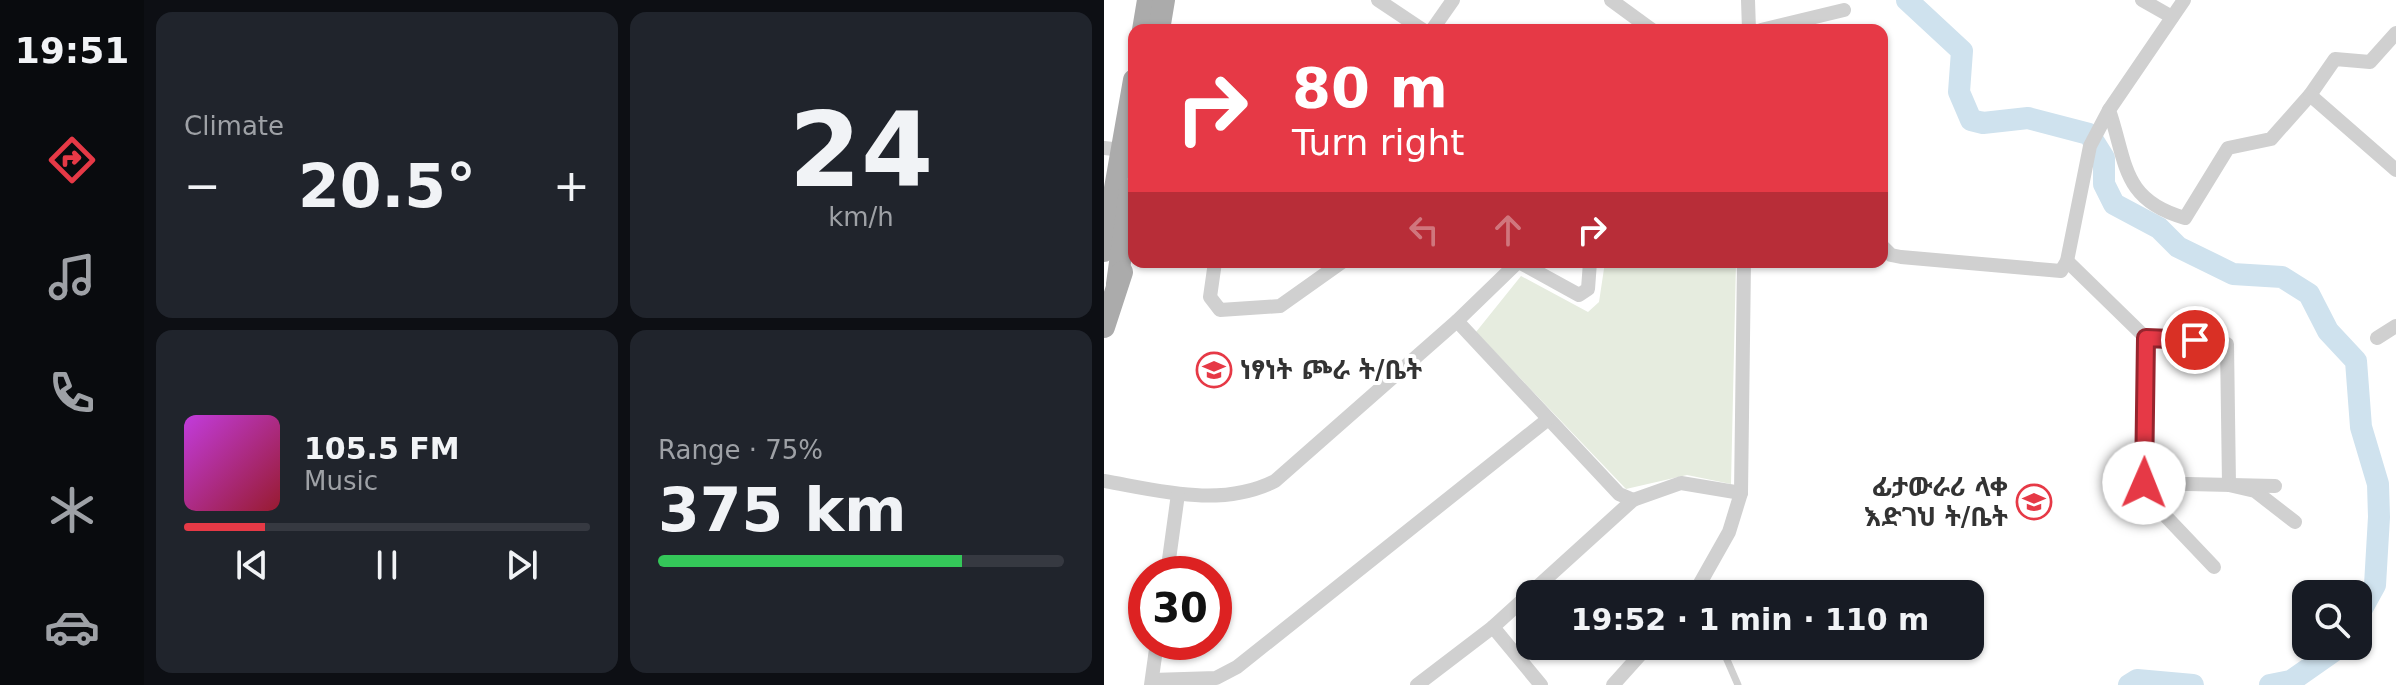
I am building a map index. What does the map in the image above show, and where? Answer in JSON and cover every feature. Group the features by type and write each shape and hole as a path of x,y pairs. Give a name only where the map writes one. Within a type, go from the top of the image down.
{"main road":[{"path":"1144,24 1148,0"},
{"path":"1160,24 1164,0"},
{"path":"1175,24 1180,0"},
{"path":"1104,251 1128,112"},
{"path":"1105,316 1126,214 1120,155"},
{"path":"1111,276 1128,249"}],"street":[{"path":"1378,0 1414,24"},
{"path":"1436,24 1453,0"},
{"path":"1611,0 1644,24"},
{"path":"2142,0 2172,17"},
{"path":"1888,252 1901,257 2051,273 2061,271 2067,261 2090,146 2105,116 2184,0"},
{"path":"1750,5 1758,24"},
{"path":"1786,24 1844,10"},
{"path":"2105,116 2132,188 2173,215 2185,218 2228,148 2271,139 2310,95 2335,59 2370,62 2396,33"},
{"path":"2310,95 2396,170"},
{"path":"2067,261 2146,338 2227,344 2229,485"},
{"path":"1214,268 1210,297 1220,310 1280,306 1334,268"},
{"path":"1104,481 1178,494 1250,493 1275,481 1457,321 1512,268"},
{"path":"1529,268 1579,295 1588,289 1590,268"},
{"path":"1702,580 1729,532 1741,493 1744,268"},
{"path":"1457,321 1602,478 1619,494 1633,500"},
{"path":"2377,338 2396,326"},
{"path":"2146,338 2144,483 2155,505 2214,567"},
{"path":"1154,660 1151,682 1216,678 1237,667 1547,420"},
{"path":"1417,685 1493,627 1633,500 1681,483 1741,493"},
{"path":"2144,483 2275,486"},
{"path":"2229,485 2255,491 2295,522"},
{"path":"1169,556 1178,494"},
{"path":"1493,627 1541,685"},
{"path":"1613,685 1635,660"}],"lane":[{"path":"1727,660 1738,685"}],"shaded area":[{"path":"1604,268 1736,268 1731,484 1687,475 1626,489 1476,332 1521,276 1588,312 1599,302"}],"waterway":[{"path":"1907,0 1962,51 1959,92 1971,120 1983,123 2028,118 2089,134 2104,158 2104,184 2114,204 2159,228 2178,247 2233,274 2282,277 2309,294 2328,331 2356,361 2361,427 2378,484 2379,517 2375,585 2372,590"},
{"path":"2270,685 2291,681 2321,660"},
{"path":"2129,685 2137,680 2193,685"}],"place":[{"name":"ነፃነት ጮራ ት/ቤት","path":"1214,370"},
{"name":"ፊታውራሪ ላቀ እድገህ ት/ቤት","path":"2034,502"}],"route":[{"path":"2144,483 2146,338 2195,340"}]}
